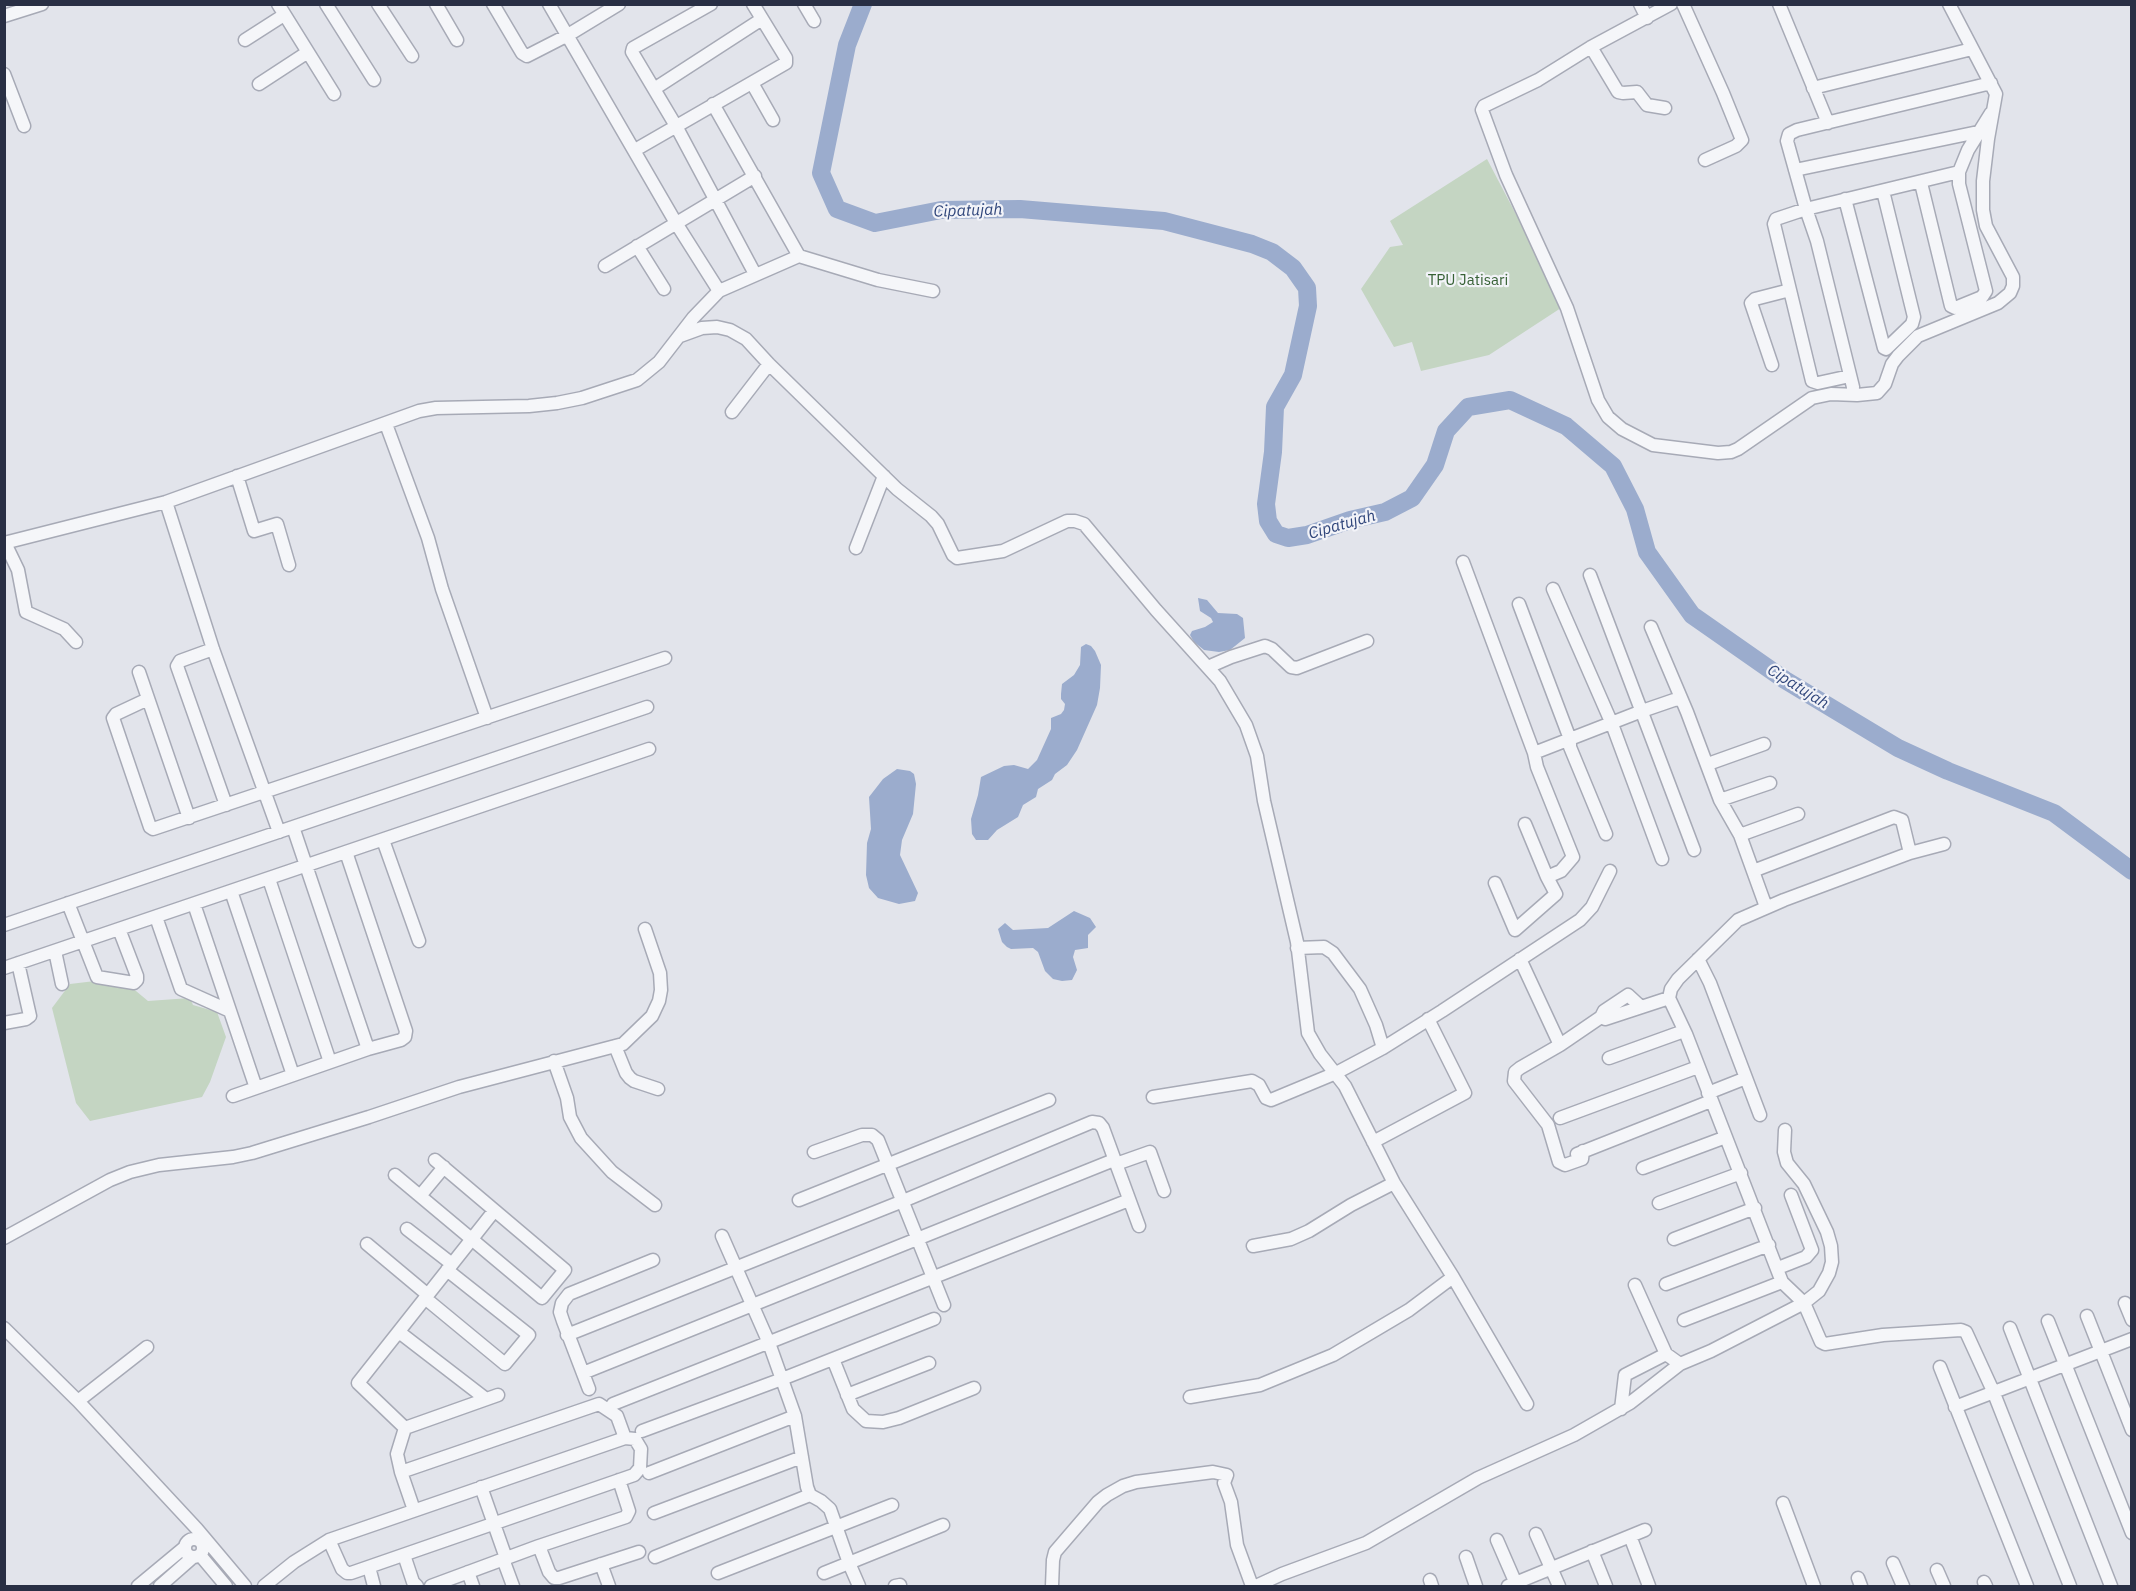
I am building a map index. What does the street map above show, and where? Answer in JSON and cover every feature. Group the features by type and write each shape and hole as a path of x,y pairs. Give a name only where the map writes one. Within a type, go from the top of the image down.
{"street":[{"path":"4,16 42,4"},
{"path":"378,4 412,56"},
{"path":"436,4 457,40"},
{"path":"493,4 525,55 568,35 619,4"},
{"path":"549,4 676,223 719,291"},
{"path":"711,4 632,49 717,199 755,274"},
{"path":"635,150 786,62 786,58 753,4"},
{"path":"804,4 814,21"},
{"path":"1640,4 1647,18"},
{"path":"1671,4 1591,47 1538,80 1484,106 1482,110 1506,175 1567,308 1602,408 1608,417 1622,429 1646,442 1663,447 1718,453 1731,452 1812,398 1831,394 1877,393 1885,384 1892,364 1918,336 1998,303 2013,286 2013,277 1986,226 1983,210 1983,181 1996,94 1949,4"},
{"path":"1683,4 1742,141 1706,160"},
{"path":"1779,4 1828,123"},
{"path":"330,6 374,80"},
{"path":"245,40 281,10 334,94"},
{"path":"654,88 762,19"},
{"path":"1591,47 1618,92 1637,92 1647,105 1665,108"},
{"path":"1813,88 1972,49"},
{"path":"259,84 308,52"},
{"path":"4,74 24,126"},
{"path":"752,82 773,120"},
{"path":"1959,172 1806,209 1779,218 1774,222 1812,381 1818,383 1851,382 1817,241 1806,209 1786,141 1789,134 1797,130 1991,83"},
{"path":"713,104 799,256"},
{"path":"1921,183 1951,306 1955,308 1982,297 1986,291 1959,184 1959,172 1978,132 1995,108"},
{"path":"1795,170 1978,132"},
{"path":"605,266 755,176"},
{"path":"1845,199 1886,350 1912,324 1914,317 1883,191"},
{"path":"637,246 664,289"},
{"path":"76,642 64,629 26,612 18,570 5,543 166,502 408,415 436,408 529,406 582,398 637,380 659,362 704,305 719,291 799,256 851,273 933,291"},
{"path":"1772,365 1751,303 1755,299 1790,290"},
{"path":"680,336 708,327 730,330 746,339 884,476 931,516 938,524 953,555 958,559 1003,551 1067,521 1084,524 1156,610 1208,667 1233,699 1257,756 1264,801 1297,948 1306,1029 1320,1054 1336,1073 1394,1183 1453,1277 1527,1404"},
{"path":"732,412 769,364"},
{"path":"386,424 426,530 442,589 487,718"},
{"path":"237,476 254,531 278,524 290,565"},
{"path":"856,548 884,476"},
{"path":"166,502 213,649 279,832"},
{"path":"1463,562 1534,753 1537,767 1573,857 1561,872 1547,877"},
{"path":"1590,575 1694,850"},
{"path":"1553,589 1612,724 1662,859"},
{"path":"1519,604 1570,739 1570,747 1606,834"},
{"path":"1651,627 1708,764 1720,800 1740,835 1766,907"},
{"path":"1208,667 1265,646 1272,649 1291,667 1298,668 1367,641"},
{"path":"213,649 180,661 177,666 226,805"},
{"path":"148,699 114,715 113,718 151,828 155,829 665,658"},
{"path":"138,672 189,818"},
{"path":"1534,753 1642,711 1681,699"},
{"path":"4,925 647,707"},
{"path":"1708,764 1764,744"},
{"path":"4,968 649,749"},
{"path":"1720,800 1770,783"},
{"path":"1740,835 1798,814"},
{"path":"1753,871 1894,817 1902,819 1910,853"},
{"path":"1495,882 1515,930 1556,894 1525,824"},
{"path":"293,827 368,1049"},
{"path":"383,840 419,941"},
{"path":"1944,843 1910,853 1766,907 1738,920 1673,984 1669,998 1755,1208 1782,1282 1804,1303 1820,1341 1824,1344 1883,1335 1964,1331 1970,1338 1993,1391 2070,1587"},
{"path":"233,1096 400,1040 406,1034 346,852"},
{"path":"1153,1097 1252,1081 1259,1085 1266,1098 1271,1100 1336,1073 1383,1048 1572,926 1587,913 1596,900 1610,871"},
{"path":"269,879 330,1062"},
{"path":"231,891 293,1075"},
{"path":"68,903 97,976 134,983 137,976 119,929"},
{"path":"194,904 255,1088"},
{"path":"156,916 181,989 230,1011"},
{"path":"4,1238 110,1180 130,1172 252,1153 459,1087 623,1044 646,1023 657,1009 662,990 660,973 645,929"},
{"path":"1297,948 1324,947 1333,953 1360,989 1376,1025 1383,1048"},
{"path":"55,951 62,984"},
{"path":"1520,959 1560,1046"},
{"path":"1698,959 1710,983 1760,1115"},
{"path":"4,1023 29,1017 18,963"},
{"path":"1669,998 1605,1019 1601,1017 1560,1046 1515,1072 1514,1081 1548,1125 1559,1162 1565,1165 1582,1159 1580,1153 1710,1097 1746,1078"},
{"path":"1373,1142 1466,1093 1428,1019"},
{"path":"1609,1058 1684,1030"},
{"path":"615,1046 626,1074 634,1082 658,1089"},
{"path":"554,1061 567,1098 570,1117 581,1138 612,1172 655,1205"},
{"path":"1560,1118 1698,1066"},
{"path":"799,1200 1049,1100"},
{"path":"567,1335 736,1269 1092,1122 1099,1123 1103,1128 1139,1226"},
{"path":"1052,1587 1055,1552 1098,1502 1107,1495 1136,1482 1216,1472 1227,1475 1224,1483 1231,1502 1237,1545 1254,1587 1282,1574 1366,1543 1478,1478 1574,1435 1621,1409 1680,1364 1713,1350 1804,1303 1819,1291 1827,1279 1832,1262 1831,1246 1827,1232 1804,1184 1787,1163 1783,1139 1785,1130"},
{"path":"814,1152 862,1135 872,1136 878,1140 944,1305"},
{"path":"1643,1168 1726,1137"},
{"path":"583,1373 1115,1162 1150,1152 1164,1191"},
{"path":"395,1175 471,1240 542,1298 565,1270 439,1163 420,1196"},
{"path":"1659,1203 1741,1173"},
{"path":"1253,1246 1291,1239 1309,1231 1351,1205 1394,1183"},
{"path":"1778,1268 1806,1257 1812,1250 1791,1195"},
{"path":"613,1404 1129,1200"},
{"path":"1674,1239 1755,1208"},
{"path":"405,1428 358,1383 494,1210"},
{"path":"367,1244 505,1364 529,1335 407,1229"},
{"path":"722,1236 769,1343 795,1416 810,1495"},
{"path":"1666,1284 1768,1245"},
{"path":"589,1389 560,1312 566,1297 654,1260"},
{"path":"1190,1397 1260,1385 1333,1354 1409,1310 1453,1277"},
{"path":"1684,1320 1782,1282"},
{"path":"1635,1285 1666,1354 1680,1364"},
{"path":"2125,1303 2132,1320"},
{"path":"2087,1316 2132,1430"},
{"path":"642,1431 934,1319"},
{"path":"2048,1321 2132,1533"},
{"path":"4,1328 78,1401 191,1538 226,1587"},
{"path":"2010,1328 2111,1587"},
{"path":"399,1332 492,1397 405,1428"},
{"path":"1955,1407 2029,1377 2132,1340"},
{"path":"78,1401 147,1347"},
{"path":"1621,1409 1625,1375 1666,1354"},
{"path":"832,1359 852,1408 866,1421 883,1422 899,1418 974,1388"},
{"path":"847,1395 929,1363"},
{"path":"1940,1367 2027,1587"},
{"path":"401,1472 599,1404 617,1416 625,1438"},
{"path":"649,1473 795,1416"},
{"path":"405,1428 397,1454 414,1510"},
{"path":"264,1587 294,1562 329,1540 625,1438 632,1437 639,1444 641,1464 634,1474 351,1573 345,1572 329,1540"},
{"path":"654,1514 802,1457"},
{"path":"431,1587 505,1558 626,1517 629,1511 619,1480"},
{"path":"481,1487 513,1587"},
{"path":"655,1557 810,1495 822,1501 830,1509 859,1587"},
{"path":"1783,1503 1814,1587"},
{"path":"718,1573 892,1505"},
{"path":"824,1573 943,1525"},
{"path":"1497,1540 1514,1586 1645,1530"},
{"path":"1536,1534 1559,1587"},
{"path":"1630,1536 1649,1587"},
{"path":"191,1538 187,1554 202,1553 245,1587"},
{"path":"138,1587 191,1538"},
{"path":"539,1546 552,1576 568,1581 601,1564 639,1552"},
{"path":"1592,1551 1606,1587"},
{"path":"163,1585 202,1553"},
{"path":"404,1555 417,1587"},
{"path":"1466,1557 1476,1587"},
{"path":"1893,1563 1903,1587"},
{"path":"601,1564 609,1587"},
{"path":"369,1567 374,1587"},
{"path":"1937,1570 1944,1587"},
{"path":"468,1572 473,1587"}],"green space":[{"name":"TPU Jatisari","path":"1487,159 1564,306 1489,355 1421,371 1412,342 1394,347 1361,289 1390,247 1403,245 1390,221"},
{"path":"95,981 130,986 148,1001 190,998 193,1005 217,1012 226,1037 210,1082 202,1097 90,1121 76,1103 52,1008 70,984"}],"water":[{"path":"1198,598 1207,600 1218,613 1237,614 1243,618 1245,638 1230,650 1219,652 1204,650 1194,642 1190,635 1192,631 1213,622 1200,611"},
{"path":"1086,644 1095,651 1101,665 1100,688 1097,705 1077,750 1067,765 1055,774 1052,780 1038,789 1036,797 1023,805 1018,817 997,830 988,840 976,840 972,834 971,819 981,777 1004,766 1014,765 1028,769 1037,760 1051,729 1051,718 1061,714 1064,710 1065,704 1061,699 1062,684 1074,675 1080,665 1081,647"},
{"path":"897,769 914,774 916,784 913,814 902,840 900,855 918,893 915,901 899,904 878,898 869,888 866,875 867,843 871,829 869,797 883,779"},
{"path":"1074,911 1090,918 1096,927 1088,935 1088,948 1075,950 1073,957 1077,970 1072,980 1053,979 1045,971 1038,952 1033,948 1011,949 1002,942 998,929 1005,923 1013,930 1048,928"}],"waterway":[{"name":"Cipatujah","path":"863,4 847,45 821,173 837,209 875,223 941,210 1020,209 1164,221 1252,244 1272,252 1293,268 1307,288 1308,306 1293,375 1275,407 1273,452 1266,504 1268,521 1276,534 1288,538 1307,535 1350,520 1385,512 1412,498 1435,465 1446,431 1468,407 1510,400 1566,426 1613,466 1635,509 1647,552 1692,615 1785,680 1898,748 1948,771 2054,813 2132,871"}]}
